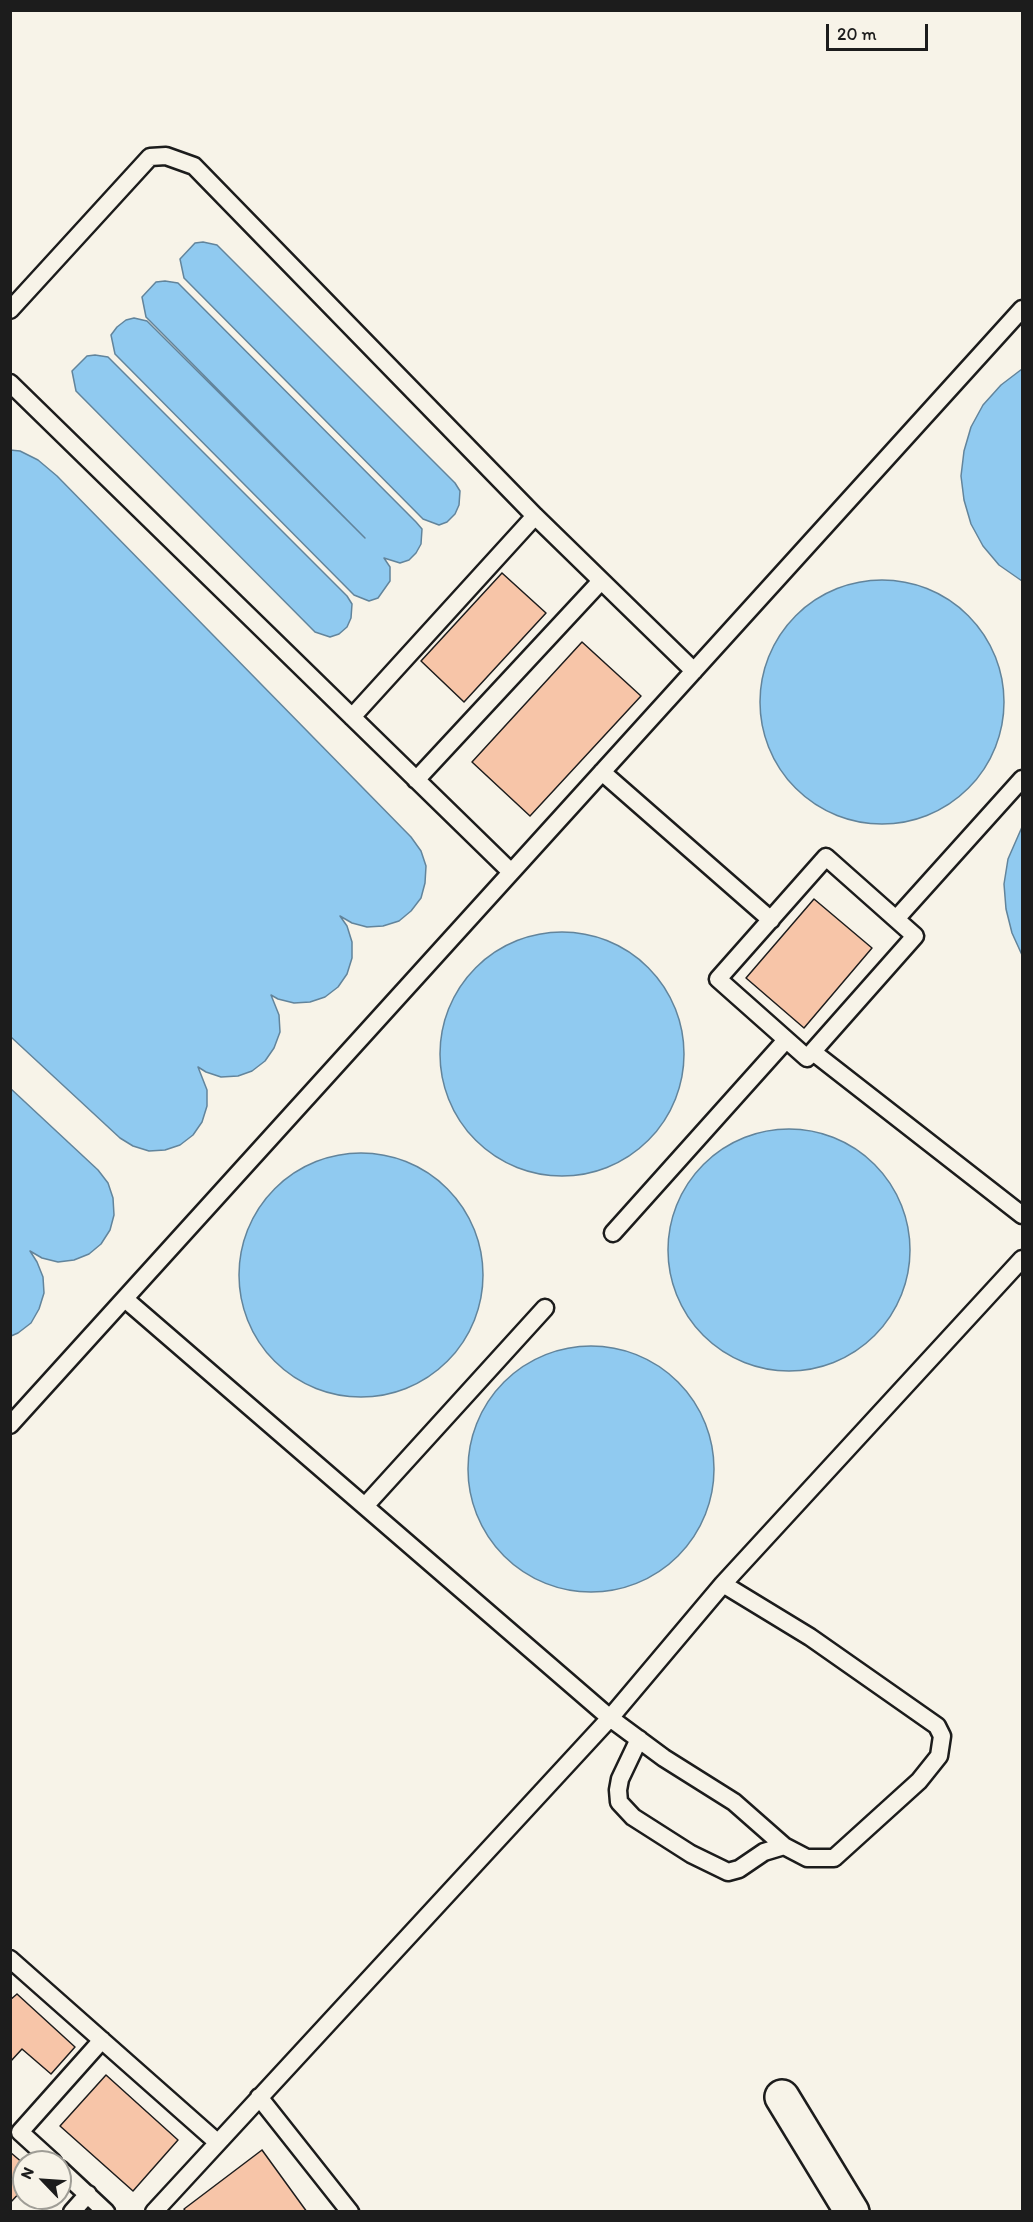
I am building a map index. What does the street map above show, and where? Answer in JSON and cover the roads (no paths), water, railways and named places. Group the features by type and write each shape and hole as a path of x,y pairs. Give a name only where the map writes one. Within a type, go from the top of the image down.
{"street":[{"path":"782,2097 852,2211"}],"lane":[{"path":"10,310 150,157 166,156 194,166 535,516 694,671"},
{"path":"10,1425 1023,309"},
{"path":"10,383 511,873"},
{"path":"352,717 535,516"},
{"path":"416,780 601,581"},
{"path":"602,772 771,920"},
{"path":"896,919 1023,779"},
{"path":"826,857 915,936 807,1058 718,979 771,920 826,857"},
{"path":"613,1233 786,1041"},
{"path":"813,1052 1023,1215"},
{"path":"158,2210 217,2142 610,1718 723,1584 1023,1259"},
{"path":"125,1299 610,1718 664,1758 734,1802 784,1846 807,1858 834,1858 918,1781 939,1756 942,1736 937,1726 810,1637 723,1584"},
{"path":"365,1506 545,1308"},
{"path":"639,1739 620,1779 618,1790 619,1802 633,1817 691,1854 728,1872 740,1869 764,1852 784,1846"},
{"path":"10,1959 217,2142"},
{"path":"40,2150 20,2132 102,2040"},
{"path":"259,2097 350,2211"},
{"path":"72,2180 106,2211"},
{"path":"72,2211 88,2194"}],"water":[{"path":"195,243 217,245 455,483 460,491 459,505 455,514 447,522 439,525 423,519 184,278 180,259"},
{"path":"156,282 178,283 422,529 421,544 409,560 400,563 384,558 390,567 390,581 378,598 369,601 354,595 115,354 111,335 117,327 126,320 134,318 147,321 365,538 146,317 142,297"},
{"path":"87,356 108,357 347,596 352,604 351,618 347,627 339,634 330,637 315,632 76,391 72,371"},
{"path":"1022,369 1022,581 999,565 983,546 971,524 964,500 961,476 964,451 971,427 983,405 1001,385"},
{"path":"10,450 20,451 38,460 57,476 411,837 421,851 426,866 421,898 399,921 383,926 367,927 352,923 340,916 347,926 352,942 352,958 347,974 338,987 325,997 310,1002 294,1003 271,995 279,1015 280,1032 274,1048 265,1061 252,1071 238,1076 221,1077 198,1067 207,1090 207,1106 202,1122 193,1135 180,1145 165,1150 149,1151 133,1146 120,1138 11,1037"},
{"path":"894,580 917,585 940,594 968,616 984,634 995,655 1002,678 1004,702 1002,726 995,749 984,770 968,788 950,804 929,815 894,824 870,824 835,815 814,804 780,770 769,749 762,726 760,690 769,655 780,634 814,600 835,589 858,582"},
{"path":"1022,827 1022,955 1012,933 1006,909 1004,884 1008,859"},
{"path":"562,932 586,934 609,941 620,946 648,968 670,996 675,1007 682,1030 684,1054 682,1078 675,1101 670,1112 648,1140 620,1162 609,1167 586,1174 562,1176 538,1174 515,1167 504,1162 476,1140 454,1112 449,1101 442,1078 440,1054 442,1030 449,1007 454,996 476,968 504,946 515,941 538,934"},
{"path":"10,1088 98,1170 108,1183 113,1198 114,1215 110,1230 101,1244 89,1254 74,1260 58,1262 42,1258 30,1251 43,1277 44,1293 31,1323 11,1336"},
{"path":"777,1129 801,1129 824,1134 846,1143 875,1164 890,1183 901,1204 908,1226 910,1250 908,1274 901,1296 890,1317 875,1336 846,1357 824,1366 801,1371 777,1371 754,1366 732,1357 712,1344 695,1327 682,1307 673,1285 668,1262 668,1238 673,1215 682,1193 695,1173 712,1156 732,1143 754,1134"},
{"path":"349,1153 373,1153 397,1158 419,1167 448,1188 463,1207 474,1228 481,1251 483,1275 481,1299 474,1322 463,1343 448,1362 419,1383 397,1392 373,1397 349,1397 325,1392 303,1383 283,1370 266,1353 253,1333 244,1311 239,1287 239,1263 244,1239 253,1217 266,1197 283,1180 303,1167 325,1158"},
{"path":"591,1346 615,1348 638,1355 649,1360 678,1382 700,1411 705,1422 712,1445 714,1469 712,1493 705,1516 700,1527 678,1556 649,1578 638,1583 615,1590 591,1592 567,1590 544,1583 533,1578 504,1556 482,1527 477,1516 470,1493 468,1469 470,1445 477,1422 482,1411 504,1382 533,1360 544,1355 567,1348"}]}
